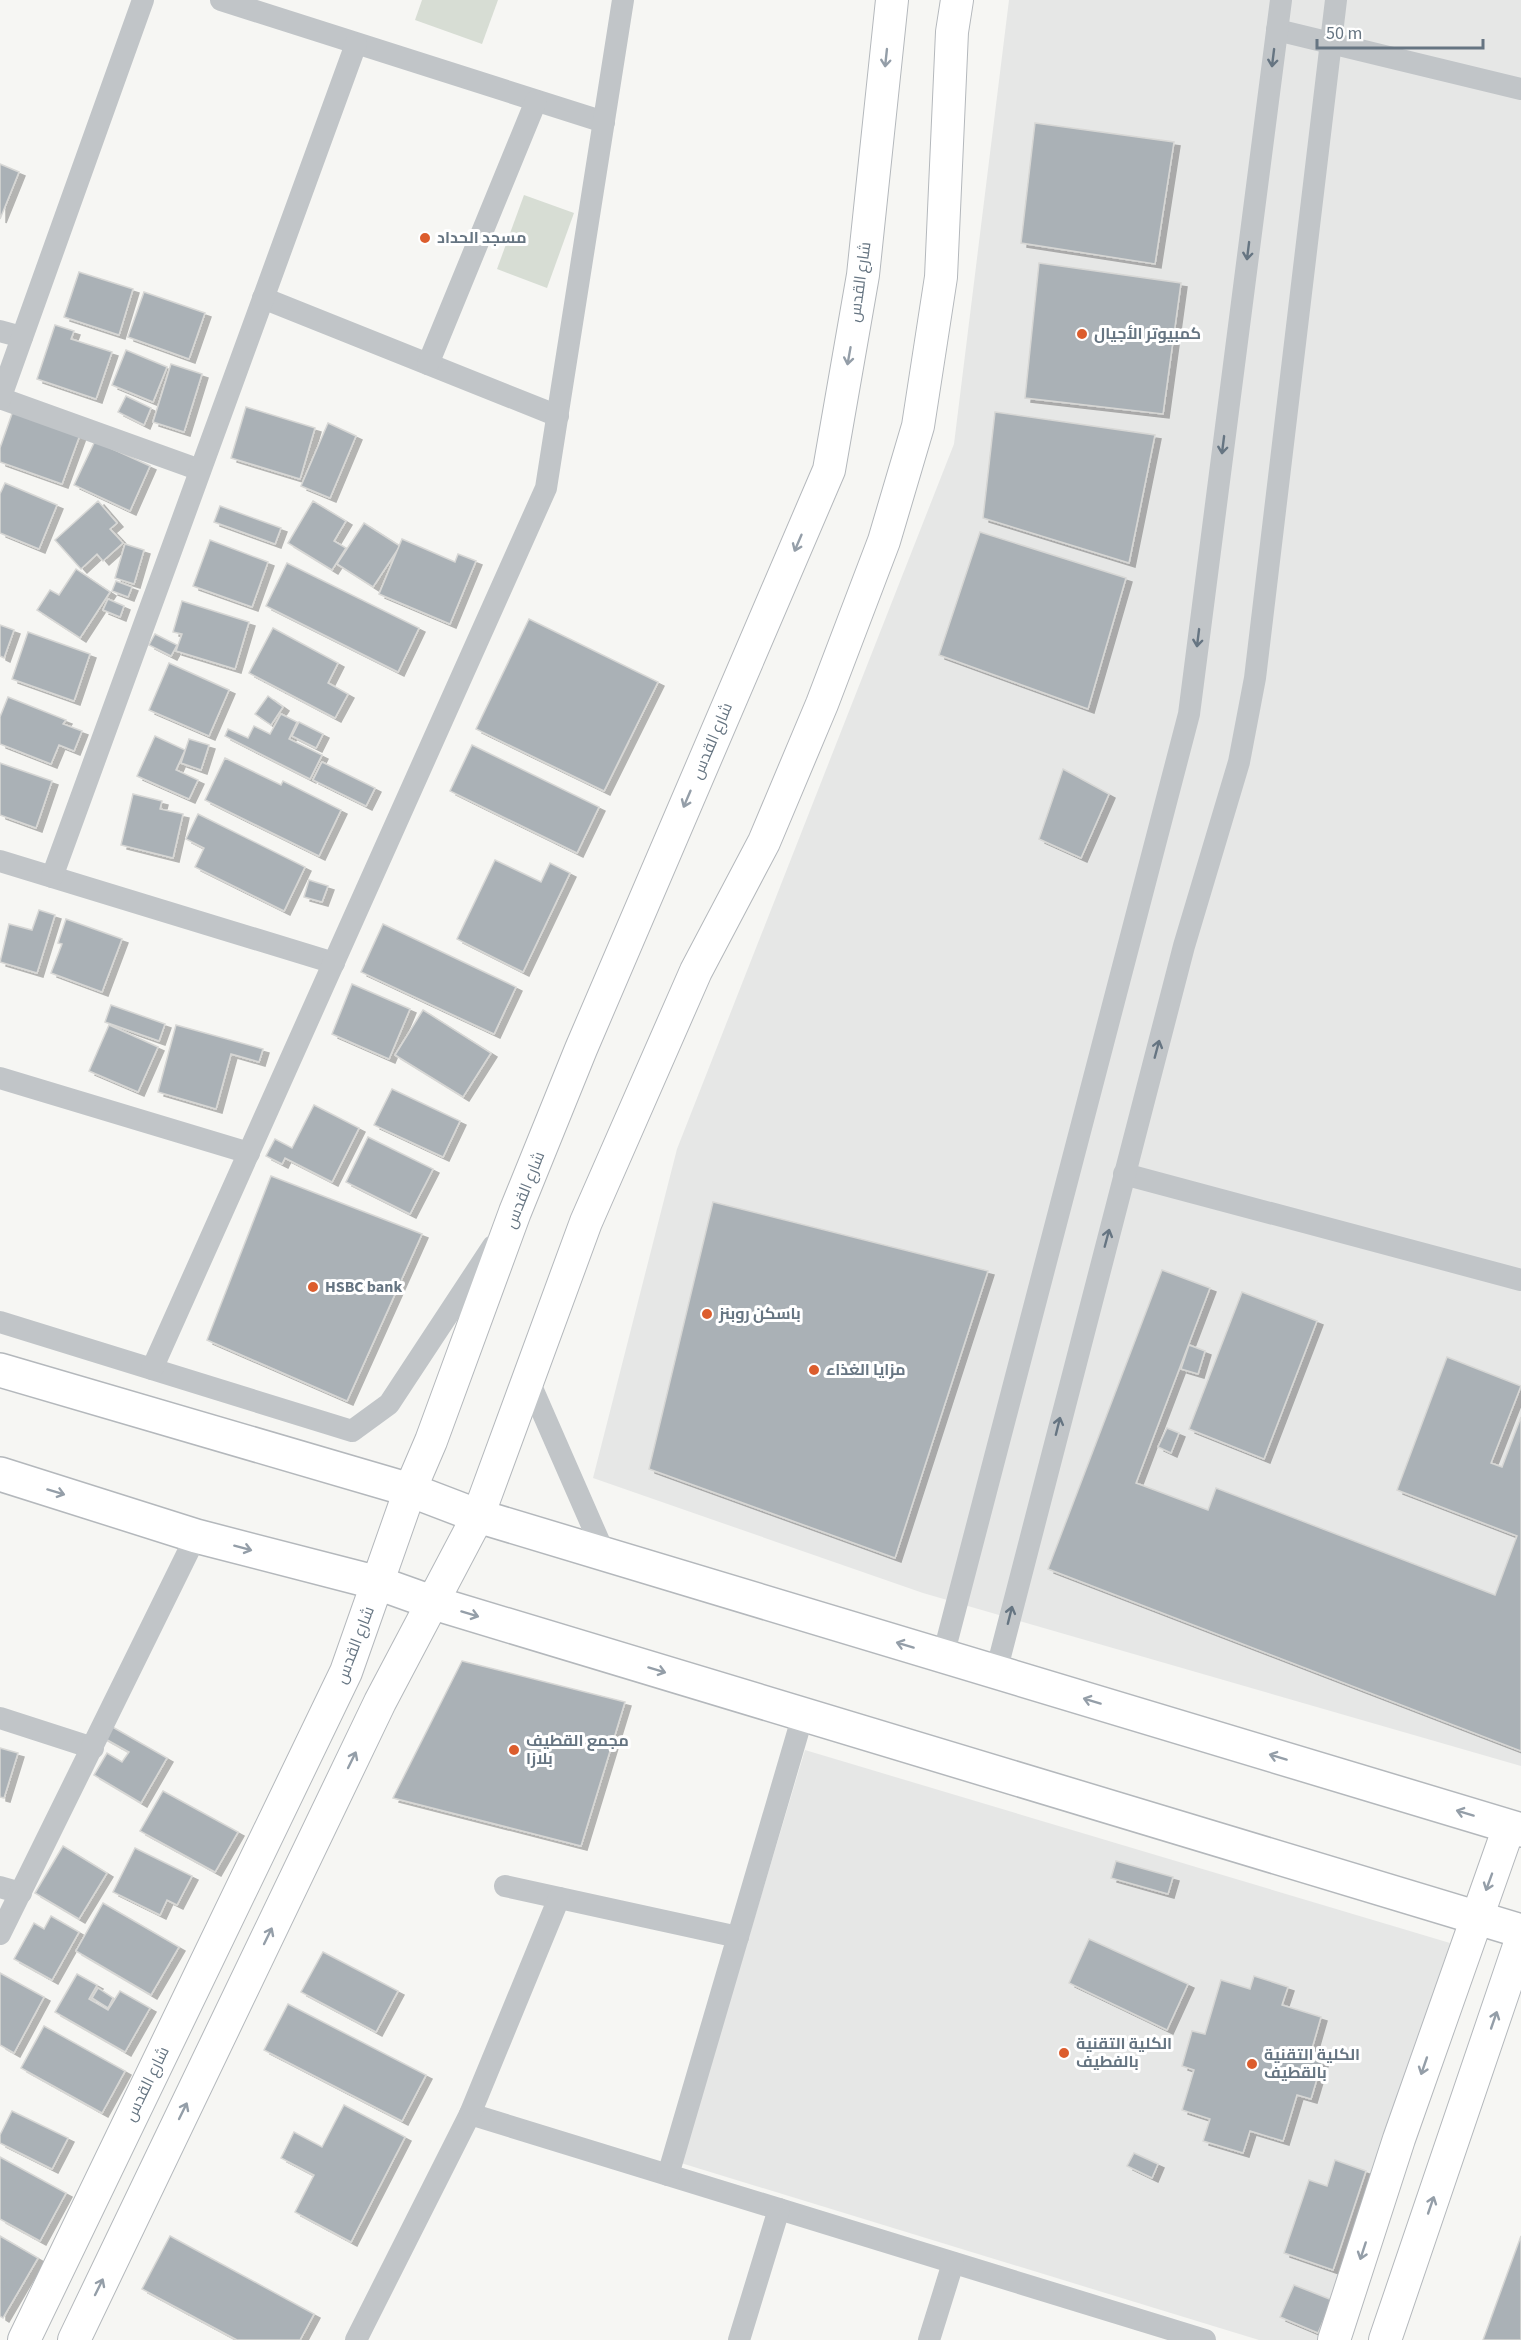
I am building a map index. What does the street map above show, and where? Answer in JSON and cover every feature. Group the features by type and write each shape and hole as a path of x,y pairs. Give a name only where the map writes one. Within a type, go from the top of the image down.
{"main road":[{"name":"شارع القدس","path":"24,2340 346,1672 410,1490 432,1441 515,1212 581,1049 829,470 863,275 892,0"},
{"path":"74,2340 380,1702 478,1516 586,1222 696,971 764,842 822,704 884,541 918,426 941,277 952,32 957,0"},
{"path":"0,1370 410,1490 478,1516 605,1555 1515,1828 1476,1917 1399,2139 1334,2340"},
{"path":"0,1474 196,1536 378,1583 434,1603 1521,1931"},
{"path":"1385,2340 1521,1940"}],"street":[{"path":"143,0 0,398 200,470"},
{"path":"221,0 604,122"},
{"path":"152,1370 546,488 623,0"},
{"path":"943,1656 1188,714 1281,0"},
{"path":"996,1672 1184,946 1239,762 1255,678 1336,0"},
{"path":"1277,30 1521,89"},
{"path":"52,877 356,44"},
{"path":"428,364 536,101"},
{"path":"263,298 558,416"},
{"path":"0,331 22,337"},
{"path":"0,861 334,963"},
{"path":"0,1078 249,1153"},
{"path":"1124,1174 1521,1280"},
{"path":"0,1322 352,1431 389,1404 515,1212"},
{"path":"528,1379 605,1555"},
{"path":"0,1934 11,1890 93,1748 196,1536"},
{"path":"668,2175 803,1714"},
{"path":"0,1718 93,1748"},
{"path":"505,1886 738,1937"},
{"path":"356,2340 470,2114 559,1898"},
{"path":"470,2114 1205,2340"},
{"path":"740,2340 780,2209"},
{"path":"929,2340 953,2263"}],"shaded area":[{"path":"422,0 498,0 482,44 415,20"},
{"path":"1009,0 1521,0 1521,1766 923,1593 593,1478 677,1149 954,444"},
{"path":"524,195 574,213 547,288 497,269"},
{"name":"الكلية التقنية بالفطيف","path":"805,1750 1450,1943 1320,2340 1259,2340 681,2163"}],"building":[{"path":"1035,123 1174,142 1155,264 1021,243"},
{"path":"0,164 19,172 0,219"},
{"path":"1039,263 1181,283 1163,414 1025,398"},
{"path":"79,272 133,289 119,335 64,317"},
{"path":"144,292 205,313 189,359 128,337"},
{"path":"55,325 74,331 71,339 112,352 96,399 37,379"},
{"path":"126,350 167,367 153,402 112,385"},
{"path":"171,364 202,374 184,432 153,422"},
{"path":"126,396 151,408 144,425 118,412"},
{"path":"246,407 315,428 300,479 231,458"},
{"path":"14,408 81,432 62,484 0,462 0,448"},
{"path":"995,412 1155,435 1129,563 983,518"},
{"path":"328,423 356,436 330,498 301,486"},
{"path":"95,441 150,466 130,511 74,485"},
{"path":"5,483 57,505 39,549 0,533 0,494"},
{"path":"98,501 117,523 110,529 123,543 103,561 97,554 81,569 55,540"},
{"path":"313,501 346,521 334,541 346,548 332,570 288,543"},
{"path":"220,506 281,528 275,544 214,522"},
{"path":"364,523 400,546 373,587 337,564"},
{"path":"980,532 1126,578 1088,709 939,655"},
{"path":"402,539 455,562 458,554 476,561 450,624 379,594"},
{"path":"210,540 268,562 252,607 193,586"},
{"path":"125,544 144,550 134,584 115,578"},
{"path":"287,563 419,628 398,672 266,606"},
{"path":"76,569 110,592 80,638 37,610 50,590 59,595"},
{"path":"116,581 132,587 128,597 112,591"},
{"path":"108,599 124,606 120,617 103,610"},
{"path":"182,601 249,622 235,669 176,651 182,634 173,632"},
{"path":"529,619 658,682 604,791 476,729"},
{"path":"0,625 14,630 4,658 0,656"},
{"path":"273,628 338,663 328,683 348,694 335,718 249,673"},
{"path":"28,632 90,654 74,701 12,679"},
{"path":"155,634 177,645 171,656 149,645"},
{"path":"169,663 229,690 209,736 149,710"},
{"path":"268,696 283,707 271,725 255,714"},
{"path":"8,697 66,720 63,724 82,731 74,751 59,745 51,764 0,744 0,717"},
{"path":"281,714 297,722 289,739 322,755 310,779 225,736 228,729 248,738 254,726 270,734"},
{"path":"299,722 323,734 316,748 292,736"},
{"path":"155,736 185,750 176,770 198,780 189,799 137,776"},
{"path":"189,739 209,745 201,770 181,763"},
{"path":"472,745 599,807 577,853 450,791"},
{"path":"225,758 281,785 283,781 341,810 319,856 205,800"},
{"path":"322,762 375,788 366,806 313,780"},
{"path":"0,763 52,781 36,828 0,815"},
{"path":"1063,769 1109,794 1081,858 1039,839"},
{"path":"133,794 162,801 160,809 183,814 173,858 121,845"},
{"path":"198,814 305,867 284,911 195,867 204,848 186,839"},
{"path":"495,860 541,882 550,863 570,873 523,972 457,939"},
{"path":"309,880 328,886 322,902 304,897"},
{"path":"39,910 55,915 37,973 0,962 9,924 32,930"},
{"path":"66,919 122,939 102,992 51,973 62,944 58,943"},
{"path":"383,924 516,987 494,1034 361,972"},
{"path":"352,984 410,1009 389,1059 332,1034"},
{"path":"111,1005 165,1024 159,1041 105,1022"},
{"path":"423,1010 491,1053 463,1097 395,1055"},
{"path":"109,1025 158,1047 138,1092 89,1071"},
{"path":"176,1025 263,1049 259,1062 231,1054 216,1109 158,1092"},
{"path":"392,1089 460,1121 443,1157 374,1125"},
{"path":"314,1105 359,1128 332,1182 285,1158 282,1164 266,1156 275,1139 292,1148"},
{"path":"368,1137 433,1169 410,1214 346,1182"},
{"name":"HSBC bank","path":"271,1176 422,1234 347,1401 207,1340"},
{"name":"مزايا الغذاء","path":"713,1202 988,1271 895,1558 649,1469"},
{"path":"1162,1270 1210,1288 1136,1483 1208,1510 1216,1488 1495,1595 1517,1536 1397,1490 1447,1357 1521,1386 1491,1463 1502,1467 1521,1417 1521,1751 1048,1569"},
{"path":"1242,1292 1317,1321 1264,1459 1189,1429"},
{"path":"1189,1345 1205,1351 1198,1374 1181,1369"},
{"path":"1167,1428 1179,1433 1171,1453 1158,1447"},
{"name":"مجمع القطيف بلازا","path":"462,1661 625,1702 581,1846 393,1798"},
{"path":"109,1725 167,1758 141,1803 94,1775 107,1753 122,1762 129,1752 102,1737"},
{"path":"0,1748 18,1753 4,1798 0,1797"},
{"path":"163,1791 238,1832 215,1872 140,1831"},
{"path":"63,1846 107,1873 79,1919 35,1893"},
{"path":"135,1848 192,1876 177,1905 167,1900 160,1915 113,1892"},
{"path":"1116,1861 1173,1877 1168,1894 1111,1878"},
{"path":"103,1903 179,1947 151,1995 76,1951"},
{"path":"51,1916 79,1932 52,1980 14,1959 34,1923 44,1929"},
{"path":"1089,1939 1188,1984 1167,2030 1069,1983"},
{"path":"323,1952 398,1991 376,2032 301,1992"},
{"path":"0,1973 44,1997 14,2053 0,2045"},
{"path":"77,1974 97,1985 89,1999 108,2010 120,1991 150,2008 125,2052 55,2012"},
{"name":"الكلية التقنية بالقطيف","path":"1254,1976 1288,1987 1282,2005 1321,2017 1309,2059 1322,2062 1311,2099 1297,2095 1283,2141 1250,2131 1243,2153 1203,2141 1210,2119 1182,2110 1194,2070 1182,2066 1192,2031 1205,2034 1221,1980 1250,1989"},
{"path":"98,1988 113,1998 108,2008 92,1998"},
{"path":"288,2004 426,2075 402,2121 264,2050"},
{"path":"44,2026 125,2071 102,2113 21,2068"},
{"path":"344,2105 405,2137 351,2242 295,2212 314,2175 281,2158 294,2132 322,2147"},
{"path":"12,2111 68,2138 52,2169 0,2143 0,2135"},
{"path":"1134,2153 1158,2164 1152,2178 1127,2166"},
{"path":"0,2157 66,2193 40,2241 0,2219"},
{"path":"1335,2160 1366,2171 1333,2270 1284,2253 1309,2180 1327,2186"},
{"path":"0,2236 38,2258 3,2318 0,2316"},
{"path":"170,2236 314,2314 300,2340 237,2340 142,2289"},
{"path":"1521,2236 1521,2340 1483,2340"},
{"path":"1294,2285 1332,2300 1318,2333 1280,2317"}],"place":[{"name":"مسجد الحداد","path":"425,238"},
{"name":"كمبيوتر الأجيال","path":"1082,334"},
{"name":"HSBC bank","path":"313,1287"},
{"name":"باسكن روبنز","path":"707,1314"},
{"name":"مزايا الغذاء","path":"814,1370"},
{"name":"مجمع القطيف بلازا","path":"514,1750"},
{"name":"الكلية التقنية بالفطيف","path":"1064,2053"},
{"name":"الكلية التقنية بالقطيف","path":"1252,2064"}]}
